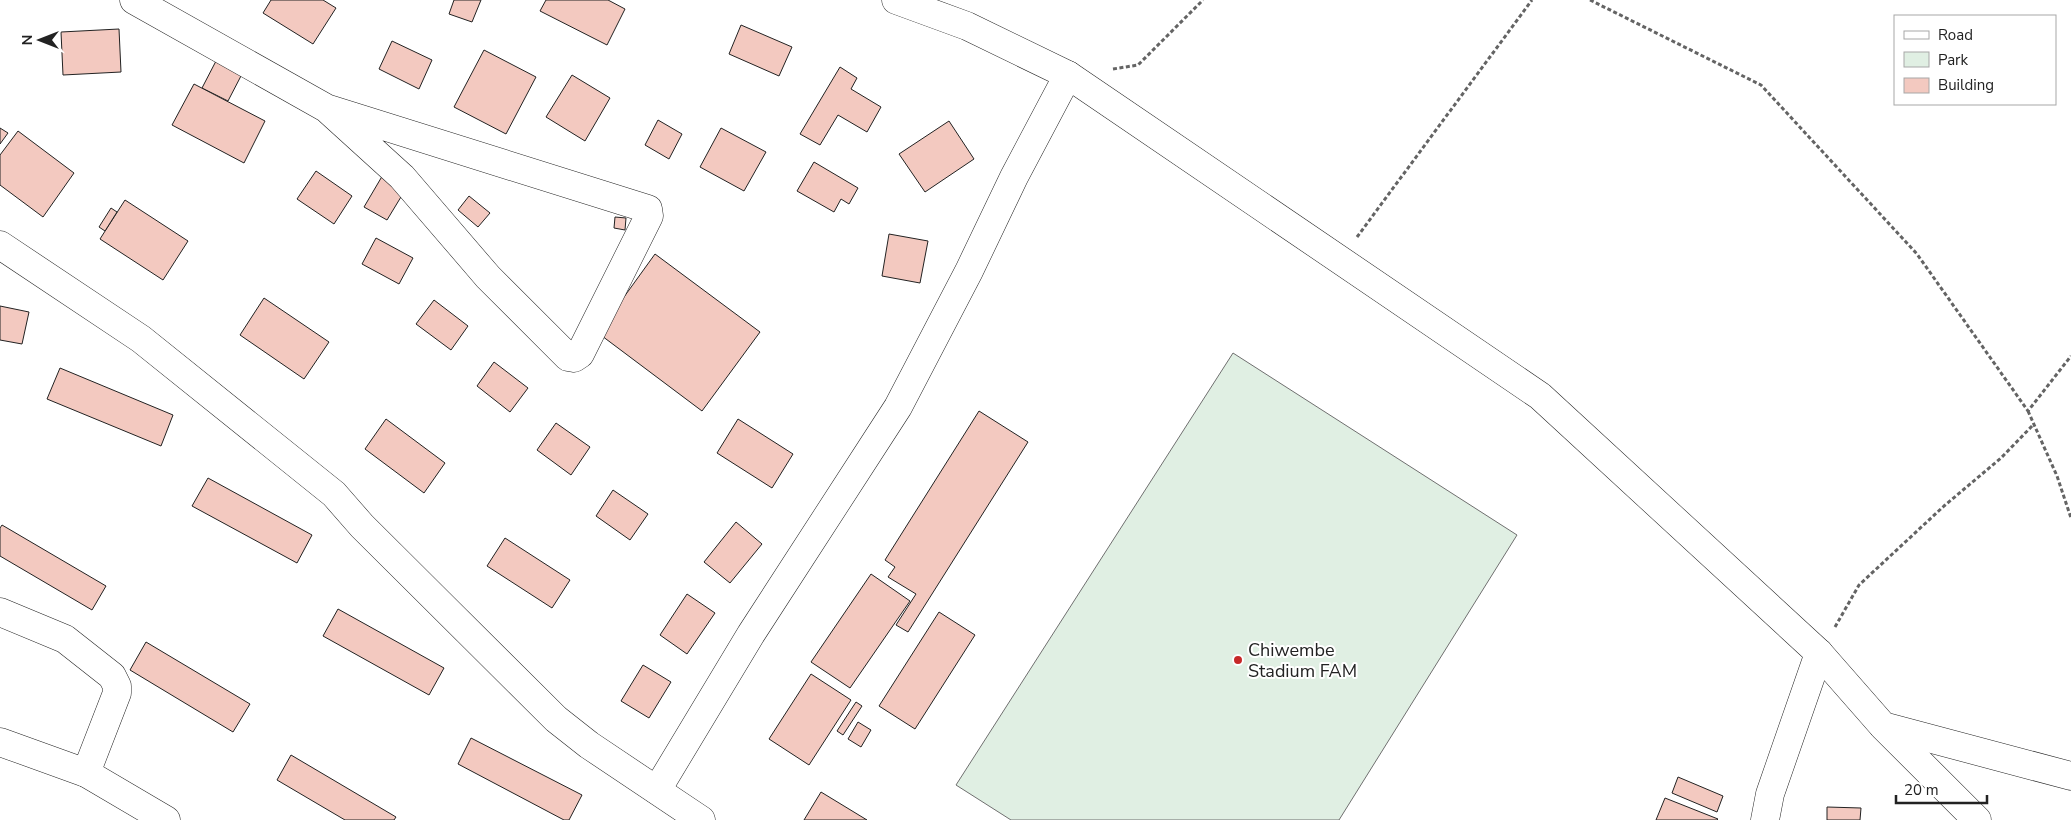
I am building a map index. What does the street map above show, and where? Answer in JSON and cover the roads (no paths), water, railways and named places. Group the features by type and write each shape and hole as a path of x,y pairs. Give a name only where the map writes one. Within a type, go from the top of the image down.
{"street":[{"path":"134,0 326,108 647,208 649,216 580,354 574,358 568,357 488,277 402,177 326,108"},
{"path":"896,0 967,26 1068,75 1540,396 1819,653 1883,726 1977,820"},
{"path":"657,790 750,634 898,407 969,271 1014,177 1068,75"},
{"path":"0,245 141,339 334,494 369,533 556,719 590,746 701,820"},
{"path":"0,612 65,639 115,680 118,692 86,773"},
{"path":"1764,820 1770,794 1819,653"},
{"path":"1883,726 2071,776"},
{"path":"0,742 86,773 166,820"}],"place":[{"name":"Chiwembe Stadium FAM","path":"1238,660"}]}
